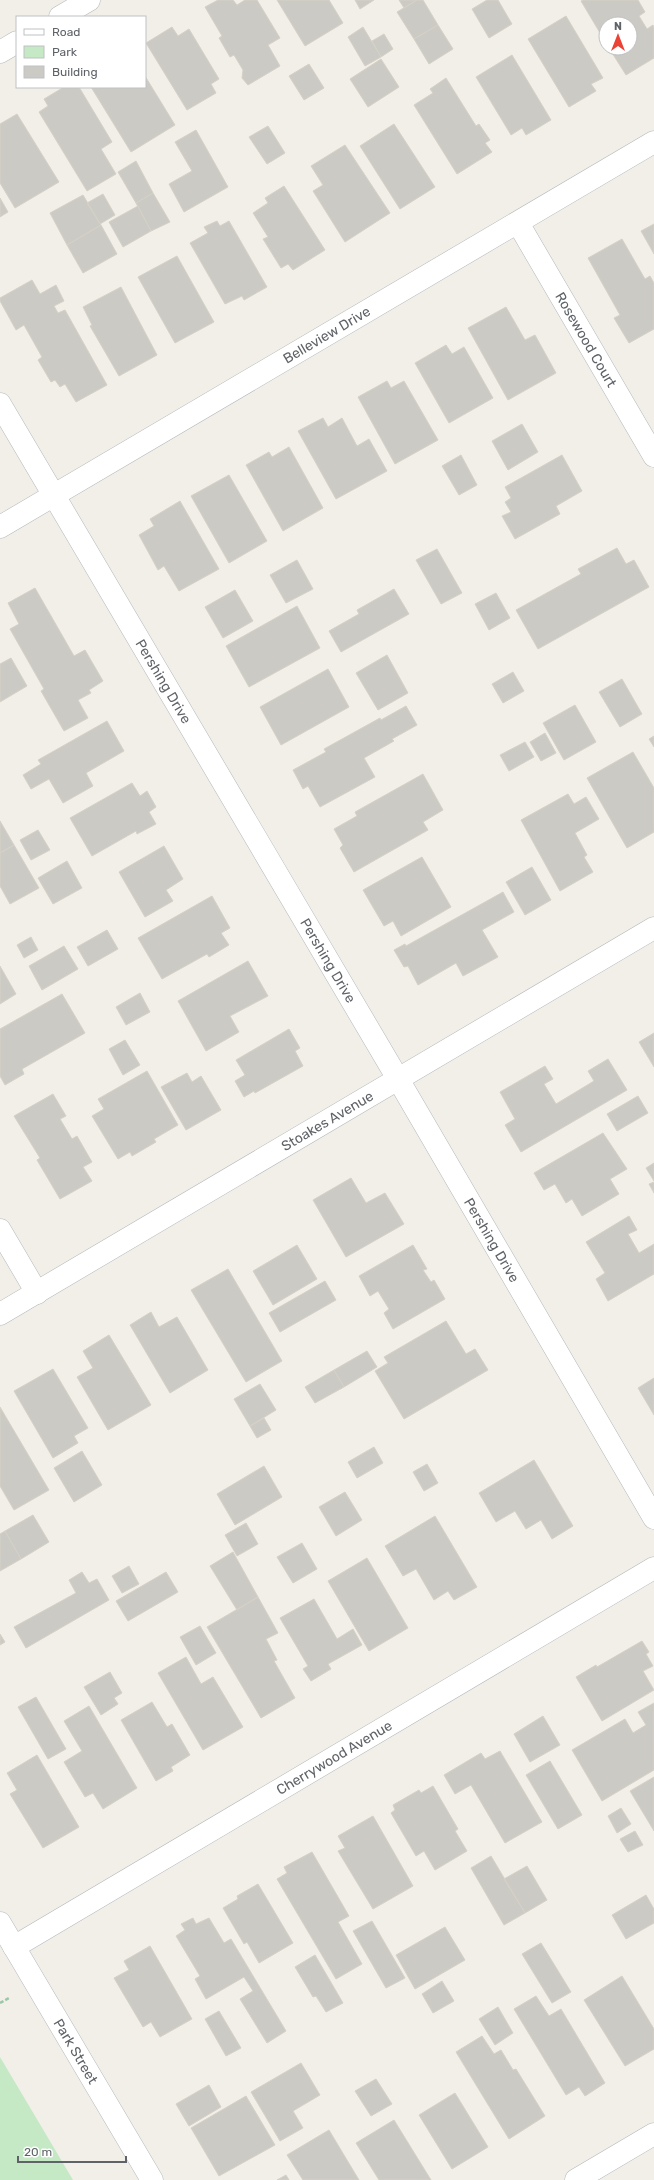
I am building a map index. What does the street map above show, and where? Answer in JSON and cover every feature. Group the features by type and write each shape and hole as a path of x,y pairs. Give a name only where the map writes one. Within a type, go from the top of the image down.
{"street":[{"path":"62,16 89,0"},
{"path":"0,52 16,43"},
{"name":"Belleview Drive","path":"0,527 654,142"},
{"name":"Rosewood Court","path":"518,223 654,456"},
{"name":"Pershing Drive","path":"0,404 398,1079 654,1518"},
{"name":"Stoakes Avenue","path":"0,1314 654,928"},
{"path":"0,1230 37,1292"},
{"name":"Cherrywood Avenue","path":"14,1947 654,1568"},
{"name":"Park Street","path":"0,1923 152,2180"},
{"path":"576,2180 654,2134"}],"path":[{"path":"0,2003 9,1998"}],"green space":[{"path":"0,2057 73,2180 0,2180"}],"building":[{"path":"218,0 233,0 237,5 245,0 257,0 280,38 268,45 280,66 248,85 242,78 243,70 234,55 230,57 219,38 222,36 205,7"},
{"path":"277,0 329,0 343,23 305,46"},
{"path":"355,0 374,0 360,9"},
{"path":"399,0 417,0 404,8"},
{"path":"417,0 423,0 438,25 414,39 397,12"},
{"path":"487,0 498,0 512,24 489,38 472,9"},
{"path":"638,0 645,12 639,16 647,29 653,25 654,28 654,58 626,75 614,56 638,56 638,16 598,16 598,30 581,1"},
{"path":"566,16 603,78 591,84 596,91 569,107 528,39"},
{"path":"438,25 453,49 429,64 414,39"},
{"path":"172,27 178,36 189,29 219,79 211,84 216,93 187,110 146,43"},
{"path":"363,27 381,57 365,66 348,37"},
{"path":"384,34 393,49 381,57 372,41"},
{"path":"512,55 551,120 526,135 522,128 511,135 476,77"},
{"path":"381,59 399,87 368,107 350,79"},
{"path":"309,64 324,88 304,100 289,76"},
{"path":"146,78 175,125 131,152 92,88 146,88"},
{"path":"446,78 476,126 479,124 490,140 485,143 492,152 457,174 414,105 433,93 430,89"},
{"path":"62,88 80,88 112,142 101,149 116,174 87,191 39,112 48,106 44,99"},
{"path":"17,114 59,182 15,208 0,183 0,124"},
{"path":"394,124 435,187 400,209 360,146"},
{"path":"268,126 285,153 267,164 249,137"},
{"path":"196,130 228,187 184,212 169,184 192,171 175,142"},
{"path":"345,145 390,213 345,242 313,191 323,185 311,166"},
{"path":"136,161 153,193 136,203 118,172"},
{"path":"284,186 325,250 293,270 288,264 281,268 263,239 268,237 253,213 268,203 265,198"},
{"path":"153,193 170,222 151,231 136,203"},
{"path":"103,194 115,215 100,224 87,203"},
{"path":"83,195 101,225 67,245 50,213"},
{"path":"0,198 8,212 0,217"},
{"path":"138,206 151,231 123,247 109,222"},
{"path":"217,221 220,226 229,221 267,287 244,300 242,296 225,304 190,243 208,233 204,227"},
{"path":"654,224 654,254 641,231"},
{"path":"101,225 117,254 83,273 67,245"},
{"path":"622,239 645,279 650,276 654,283 654,329 629,343 614,318 620,315 588,258"},
{"path":"177,256 214,322 175,343 138,277"},
{"path":"32,280 40,294 56,285 64,301 54,306 58,313 65,310 107,385 76,402 65,384 60,387 55,380 51,382 38,360 42,357 24,325 16,330 0,301 0,298"},
{"path":"121,287 157,355 119,376 90,326 92,325 83,307"},
{"path":"506,307 525,340 535,335 556,373 508,400 468,328"},
{"path":"446,345 452,354 464,347 493,398 449,423 415,363"},
{"path":"387,381 391,388 404,381 438,440 395,464 358,397"},
{"path":"323,418 328,427 342,418 357,446 369,439 387,471 336,499 298,431"},
{"path":"522,424 538,452 508,470 492,441"},
{"path":"289,447 323,508 283,531 246,465 269,452 272,457"},
{"path":"461,455 477,485 459,495 442,466"},
{"path":"562,455 582,491 556,506 560,514 515,539 502,516 511,512 505,502 511,498 505,487"},
{"path":"229,475 267,541 229,563 191,496"},
{"path":"180,501 219,569 179,591 164,566 158,570 139,535 154,526 150,519"},
{"path":"617,548 626,564 634,560 649,587 538,649 516,610 581,574 578,569"},
{"path":"437,549 462,593 441,604 416,560"},
{"path":"297,560 313,589 286,603 270,575"},
{"path":"35,588 74,656 85,650 103,681 89,690 91,693 78,700 88,718 64,731 41,691 44,689 10,629 19,624 8,603"},
{"path":"394,589 409,614 341,652 329,631 359,614 357,610"},
{"path":"235,590 253,621 223,638 205,607"},
{"path":"496,593 510,618 489,630 475,604"},
{"path":"297,606 320,648 249,687 226,646"},
{"path":"387,655 408,693 378,710 356,673"},
{"path":"11,658 27,686 0,702 0,664"},
{"path":"328,669 349,707 281,745 260,707"},
{"path":"513,672 524,691 503,703 492,684"},
{"path":"622,679 642,714 620,727 599,692"},
{"path":"575,705 596,742 564,760 543,723"},
{"path":"406,706 417,725 392,739 394,741 364,758 375,777 320,807 308,786 303,789 293,770 326,752 324,749 380,718 381,720"},
{"path":"107,721 124,751 86,773 93,786 63,803 49,779 31,789 23,775 41,764 38,760"},
{"path":"545,733 556,753 541,761 530,742"},
{"path":"654,736 654,747 649,739"},
{"path":"525,742 534,757 509,771 500,755"},
{"path":"633,752 654,788 654,832 627,848 587,778"},
{"path":"423,774 443,810 423,822 428,830 354,872 340,848 343,845 334,829 357,816 355,812"},
{"path":"132,783 140,796 147,791 156,807 149,812 156,824 137,834 136,831 92,856 70,818"},
{"path":"568,794 574,804 586,797 599,819 575,833 587,855 584,857 593,872 560,891 521,820"},
{"path":"0,821 14,845 0,853"},
{"path":"38,830 50,850 31,860 20,840"},
{"path":"14,845 39,888 10,904 0,886 0,853"},
{"path":"164,846 183,879 166,890 173,901 145,917 119,872"},
{"path":"422,857 451,907 401,936 393,921 384,926 363,890"},
{"path":"67,861 82,888 53,904 38,878"},
{"path":"532,867 551,900 525,915 506,882"},
{"path":"503,892 514,912 482,930 498,957 463,976 456,963 418,985 408,966 404,967 394,950 405,944 406,946"},
{"path":"212,896 230,928 221,933 229,945 209,957 207,954 162,979 138,938"},
{"path":"107,930 118,949 88,966 77,947"},
{"path":"31,937 38,950 24,958 17,945"},
{"path":"64,946 78,969 42,990 29,966"},
{"path":"248,961 268,996 230,1016 239,1032 206,1051 178,1001"},
{"path":"0,966 16,994 0,1004"},
{"path":"140,993 150,1012 126,1025 116,1007"},
{"path":"62,994 85,1033 22,1069 24,1074 5,1085 0,1076 0,1029"},
{"path":"289,1029 300,1048 295,1051 303,1066 255,1093 254,1091 244,1097 235,1081 245,1075 236,1060"},
{"path":"654,1033 654,1067 639,1042"},
{"path":"125,1040 140,1065 123,1075 109,1049"},
{"path":"608,1059 627,1090 521,1152 505,1125 515,1119 500,1092 545,1066 553,1079 544,1084 556,1104 594,1081 588,1071"},
{"path":"147,1071 178,1125 154,1139 156,1142 132,1156 130,1152 118,1159 92,1116 104,1109 98,1099"},
{"path":"187,1073 192,1082 201,1076 221,1110 186,1130 161,1087"},
{"path":"53,1094 66,1116 60,1119 72,1139 77,1136 92,1162 83,1167 92,1181 60,1199 37,1160 40,1158 14,1116"},
{"path":"638,1096 648,1113 617,1131 607,1114"},
{"path":"603,1133 627,1169 610,1179 619,1194 582,1216 572,1199 566,1203 555,1184 544,1190 534,1173"},
{"path":"654,1163 654,1181 646,1168"},
{"path":"351,1178 366,1203 385,1193 404,1224 346,1257 313,1200"},
{"path":"654,1182 654,1193 649,1184"},
{"path":"629,1216 637,1230 628,1234 639,1253 654,1244 654,1274 608,1301 596,1279 605,1273 586,1242"},
{"path":"297,1245 317,1279 273,1305 253,1271"},
{"path":"413,1245 427,1269 423,1270 431,1282 434,1280 445,1299 393,1329 384,1313 389,1309 378,1291 370,1296 359,1276"},
{"path":"228,1269 282,1361 246,1382 191,1290"},
{"path":"325,1281 336,1300 280,1332 269,1313"},
{"path":"151,1312 159,1327 177,1317 208,1370 170,1393 130,1325"},
{"path":"446,1321 466,1354 475,1349 488,1370 404,1419 375,1371 388,1363 384,1357"},
{"path":"109,1335 151,1405 108,1430 77,1377 93,1368 83,1351"},
{"path":"367,1351 377,1367 344,1387 334,1370"},
{"path":"53,1369 88,1428 74,1436 78,1443 53,1458 14,1391"},
{"path":"334,1370 344,1387 315,1403 305,1387"},
{"path":"654,1378 654,1415 638,1388"},
{"path":"260,1384 276,1410 250,1426 234,1399"},
{"path":"0,1407 49,1490 14,1510 0,1486"},
{"path":"264,1418 271,1430 257,1438 250,1426"},
{"path":"374,1447 383,1463 357,1478 348,1462"},
{"path":"82,1451 102,1485 74,1502 54,1468"},
{"path":"534,1460 573,1526 552,1539 541,1520 526,1529 515,1511 496,1522 479,1493"},
{"path":"427,1464 438,1483 424,1491 413,1472"},
{"path":"264,1466 282,1497 235,1525 217,1494"},
{"path":"345,1492 362,1520 336,1536 319,1507"},
{"path":"33,1515 49,1542 21,1559 5,1531"},
{"path":"435,1516 477,1587 454,1600 448,1591 434,1600 416,1569 403,1576 385,1546"},
{"path":"246,1523 258,1544 237,1556 225,1535"},
{"path":"5,1531 21,1559 0,1571 0,1534"},
{"path":"302,1543 317,1569 293,1583 277,1557"},
{"path":"233,1552 258,1597 237,1610 210,1566"},
{"path":"367,1558 408,1628 369,1651 328,1581"},
{"path":"129,1566 139,1584 122,1593 112,1576"},
{"path":"82,1572 89,1583 97,1579 109,1600 26,1648 14,1627 76,1593 69,1580"},
{"path":"166,1572 178,1592 128,1621 116,1601"},
{"path":"258,1597 278,1633 266,1639 277,1660 274,1661 295,1698 261,1718 207,1627"},
{"path":"314,1599 337,1639 353,1629 362,1645 328,1664 331,1669 311,1681 303,1669 308,1666 280,1618"},
{"path":"200,1626 216,1653 196,1665 180,1637"},
{"path":"0,1634 5,1642 0,1645"},
{"path":"642,1641 649,1652 646,1654 653,1666 643,1671 654,1690 602,1721 576,1677 596,1665 597,1667"},
{"path":"186,1657 201,1684 213,1677 243,1727 203,1750 158,1673"},
{"path":"110,1672 122,1693 114,1698 118,1704 101,1715 84,1687"},
{"path":"36,1697 66,1749 48,1759 18,1707"},
{"path":"152,1702 167,1727 172,1724 190,1755 171,1767 173,1771 156,1781 121,1720"},
{"path":"654,1703 654,1770 602,1801 572,1750 625,1719 633,1733 646,1725 638,1712"},
{"path":"89,1706 137,1788 103,1809 93,1793 85,1797 64,1762 82,1751 64,1721"},
{"path":"543,1716 560,1745 530,1762 514,1734"},
{"path":"500,1751 542,1822 505,1843 471,1785 455,1794 444,1775 481,1753 485,1759"},
{"path":"37,1755 79,1827 43,1848 10,1794 17,1790 7,1773"},
{"path":"550,1761 582,1815 558,1829 526,1775"},
{"path":"654,1777 654,1831 630,1791"},
{"path":"433,1786 458,1829 455,1831 467,1851 435,1870 424,1851 416,1856 391,1813 395,1810 393,1805 419,1790 421,1793"},
{"path":"621,1808 631,1824 617,1833 608,1816"},
{"path":"373,1816 413,1886 373,1909 338,1851 345,1848 338,1836"},
{"path":"635,1831 643,1845 628,1852 620,1839"},
{"path":"312,1852 349,1916 338,1922 362,1964 336,1979 277,1879 287,1873 284,1867"},
{"path":"491,1856 525,1913 504,1925 471,1868"},
{"path":"527,1866 547,1900 525,1913 504,1879"},
{"path":"258,1884 293,1943 259,1963 247,1942 244,1944 223,1908 238,1899 237,1896"},
{"path":"646,1895 654,1909 654,1923 626,1939 612,1915"},
{"path":"193,1918 196,1924 209,1918 224,1943 231,1939 286,2031 267,2043 240,1999 253,1991 244,1977 206,1999 195,1979 200,1976 176,1936 185,1930 181,1924"},
{"path":"372,1921 405,1978 386,1988 353,1931"},
{"path":"445,1927 465,1960 415,1989 396,1955"},
{"path":"541,1943 571,1992 552,2003 522,1954"},
{"path":"150,1946 192,2019 160,2037 151,2022 143,2027 114,1978 129,1970 124,1961"},
{"path":"315,1955 343,2003 326,2012 316,1996 313,1997 295,1967"},
{"path":"622,1976 654,2029 654,2049 625,2066 584,2000"},
{"path":"442,1981 454,2001 433,2013 422,1994"},
{"path":"536,1996 549,2016 561,2009 605,2083 585,2096 579,2087 566,2095 514,2009"},
{"path":"498,2007 513,2033 495,2045 479,2019"},
{"path":"219,2011 241,2048 226,2056 205,2019"},
{"path":"482,2036 494,2054 501,2050 513,2070 516,2069 545,2116 509,2139 456,2052"},
{"path":"301,2063 320,2095 293,2111 303,2128 280,2141 251,2092"},
{"path":"376,2079 392,2104 371,2116 355,2091"},
{"path":"209,2085 221,2107 189,2126 176,2104"},
{"path":"455,2093 488,2147 452,2169 419,2115"},
{"path":"246,2096 275,2145 219,2176 191,2128"},
{"path":"394,2120 431,2180 379,2180 356,2143"},
{"path":"329,2130 359,2180 303,2180 287,2155"},
{"path":"286,2175 289,2180 277,2180"}]}
